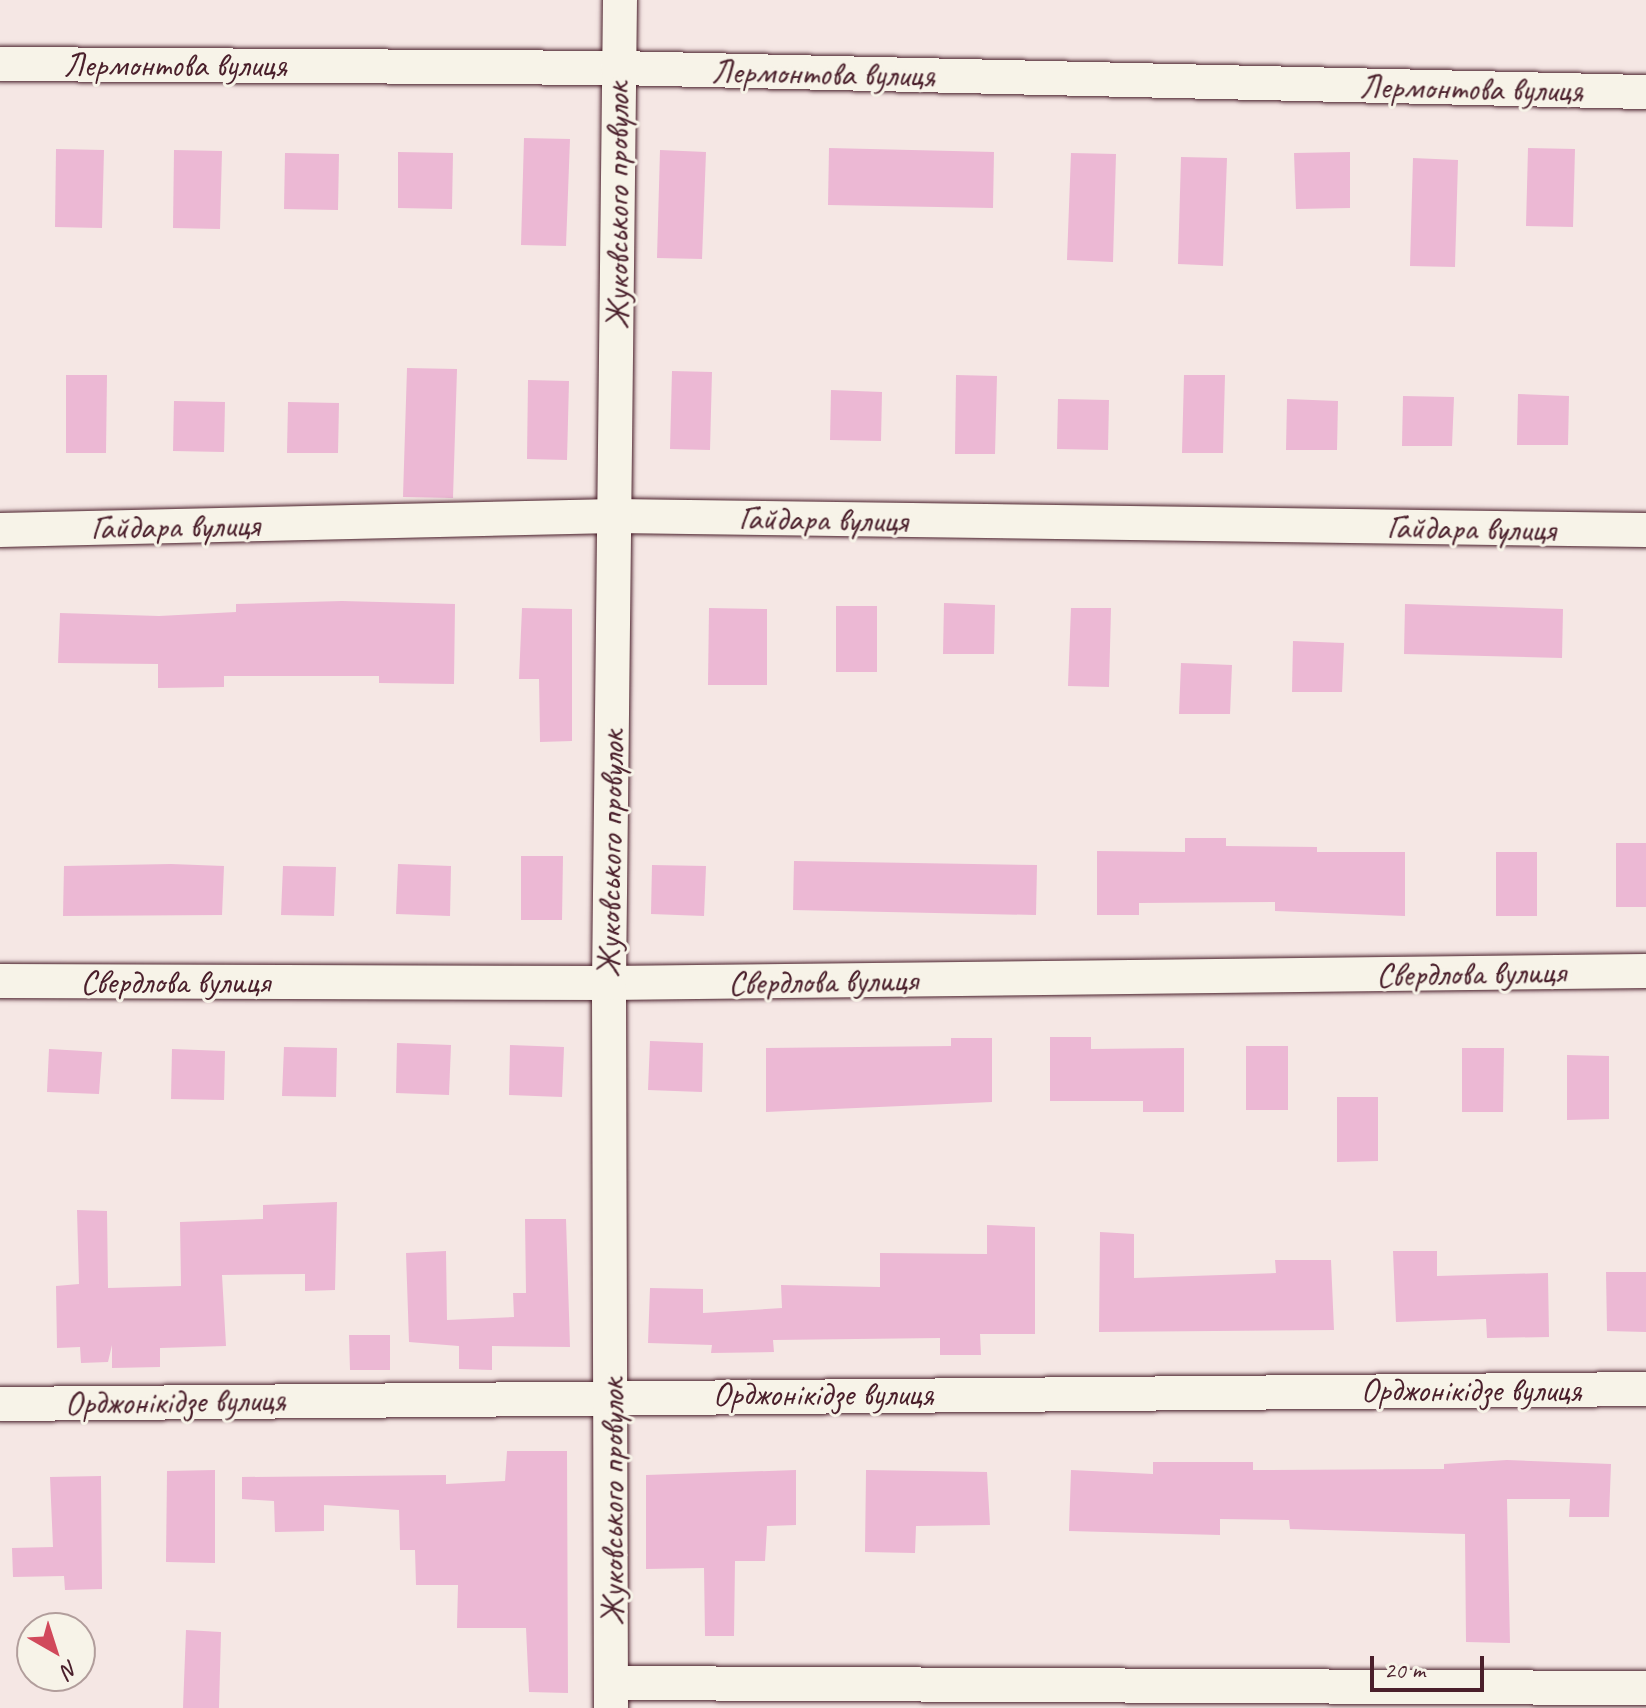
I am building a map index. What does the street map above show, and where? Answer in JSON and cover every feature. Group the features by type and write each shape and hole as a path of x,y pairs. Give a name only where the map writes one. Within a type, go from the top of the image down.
{"street":[{"name":"Жуковського провулок","path":"611,1695 609,983 620,0"},
{"name":"Лермонтова вулиця","path":"0,64 618,68 1646,92"},
{"name":"Гайдара вулиця","path":"0,530 615,516 1646,530"},
{"name":"Свердлова вулиця","path":"0,981 609,983 1646,971"},
{"name":"Орджонікідзе вулиця","path":"0,1404 612,1396 1646,1389"},
{"path":"611,1695 1646,1688"}],"building":[{"path":"524,138 570,139 566,246 521,245"},
{"path":"829,148 994,152 993,208 828,205"},
{"path":"1528,148 1575,149 1573,227 1526,226"},
{"path":"56,149 104,150 102,228 55,227"},
{"path":"174,150 222,151 220,229 173,228"},
{"path":"660,150 706,152 702,259 657,258"},
{"path":"398,152 453,153 452,209 398,208"},
{"path":"1350,152 1350,208 1296,209 1294,153"},
{"path":"285,153 339,154 338,210 284,209"},
{"path":"1071,153 1116,154 1113,262 1067,260"},
{"path":"1181,157 1227,158 1223,266 1178,264"},
{"path":"1413,158 1458,160 1455,267 1410,266"},
{"path":"407,368 457,369 453,498 403,497"},
{"path":"672,371 712,372 710,450 670,449"},
{"path":"66,375 107,375 106,453 66,453"},
{"path":"956,375 997,376 995,454 955,454"},
{"path":"1184,375 1225,375 1223,453 1182,453"},
{"path":"528,380 569,381 567,460 527,459"},
{"path":"831,390 882,392 881,441 830,440"},
{"path":"1518,394 1569,396 1568,445 1517,445"},
{"path":"1403,396 1454,397 1452,446 1402,446"},
{"path":"1058,399 1109,400 1108,450 1057,449"},
{"path":"1287,399 1338,401 1337,450 1286,450"},
{"path":"174,401 225,402 224,452 173,451"},
{"path":"288,402 339,403 338,453 287,453"},
{"path":"342,601 455,604 454,684 379,683 379,676 224,676 224,687 158,688 158,664 58,663 60,613 159,616 236,612 236,604"},
{"path":"944,603 995,605 994,654 943,654"},
{"path":"1405,604 1563,609 1562,658 1404,654"},
{"path":"836,606 877,606 877,672 836,672"},
{"path":"522,608 572,609 572,741 540,742 539,679 519,679"},
{"path":"709,608 767,609 767,685 708,685"},
{"path":"1071,608 1111,608 1109,687 1068,686"},
{"path":"1293,641 1344,643 1342,692 1292,692"},
{"path":"1181,663 1232,665 1230,714 1179,714"},
{"path":"1185,838 1226,838 1226,846 1317,847 1317,852 1405,852 1405,916 1275,911 1275,902 1139,903 1139,915 1097,915 1097,851 1185,852"},
{"path":"1616,843 1646,843 1646,907 1616,907"},
{"path":"1496,852 1537,852 1537,916 1496,916"},
{"path":"521,856 563,856 562,920 521,920"},
{"path":"794,861 1037,865 1036,915 793,910"},
{"path":"398,864 451,866 450,916 396,914"},
{"path":"652,865 706,866 704,916 651,914"},
{"path":"64,866 224,866 222,915 63,916"},
{"path":"283,866 336,867 334,916 281,915"},
{"path":"1050,1037 1091,1037 1091,1049 1184,1048 1184,1112 1143,1112 1143,1101 1050,1101"},
{"path":"951,1038 992,1038 992,1102 766,1112 766,1048 951,1046"},
{"path":"650,1041 703,1043 702,1092 648,1090"},
{"path":"397,1043 451,1045 449,1095 396,1093"},
{"path":"510,1045 564,1047 562,1097 509,1095"},
{"path":"1246,1046 1288,1046 1288,1110 1246,1110"},
{"path":"284,1047 337,1048 336,1097 282,1096"},
{"path":"1462,1048 1504,1048 1503,1112 1462,1112"},
{"path":"49,1049 102,1052 99,1094 47,1092"},
{"path":"172,1049 225,1051 224,1100 171,1099"},
{"path":"1567,1055 1609,1056 1609,1119 1567,1120"},
{"path":"1337,1097 1378,1097 1378,1161 1337,1162"},
{"path":"337,1202 335,1290 305,1291 305,1274 222,1275 226,1346 160,1348 160,1367 112,1368 112,1345 108,1362 81,1363 80,1347 57,1348 56,1286 79,1284 77,1210 107,1211 108,1288 181,1286 180,1222 263,1219 263,1205"},
{"path":"525,1219 566,1219 570,1347 492,1346 492,1370 459,1369 459,1346 409,1342 406,1253 446,1251 447,1320 514,1317 513,1293 526,1293"},
{"path":"987,1225 1035,1227 1035,1334 980,1334 981,1355 940,1355 940,1338 773,1340 774,1352 711,1353 712,1345 648,1343 650,1288 703,1289 703,1313 782,1308 781,1285 880,1287 880,1253 987,1254"},
{"path":"1100,1232 1134,1234 1134,1278 1276,1273 1275,1260 1331,1260 1334,1330 1099,1332"},
{"path":"1393,1251 1437,1251 1437,1276 1548,1273 1549,1337 1487,1338 1486,1319 1396,1322"},
{"path":"1606,1272 1646,1272 1646,1332 1607,1331"},
{"path":"349,1335 390,1335 390,1370 350,1370"},
{"path":"507,1451 567,1451 568,1693 529,1692 526,1628 457,1628 458,1585 416,1585 415,1550 400,1550 399,1510 324,1505 324,1531 275,1532 274,1501 242,1499 242,1477 446,1475 446,1484 505,1481"},
{"path":"1507,1460 1611,1464 1609,1517 1569,1517 1570,1499 1507,1499 1510,1643 1466,1642 1465,1534 1290,1529 1289,1520 1220,1519 1220,1535 1069,1531 1071,1470 1153,1474 1153,1462 1253,1462 1253,1470 1444,1469 1444,1464"},
{"path":"215,1470 215,1563 166,1562 167,1471"},
{"path":"796,1470 796,1525 767,1526 765,1561 735,1561 734,1636 705,1636 704,1568 646,1569 646,1475"},
{"path":"866,1470 987,1472 990,1525 916,1526 915,1553 865,1552"},
{"path":"101,1476 102,1589 65,1590 64,1576 13,1577 12,1548 53,1547 50,1477"},
{"path":"186,1630 221,1632 219,1708 183,1708"}]}
